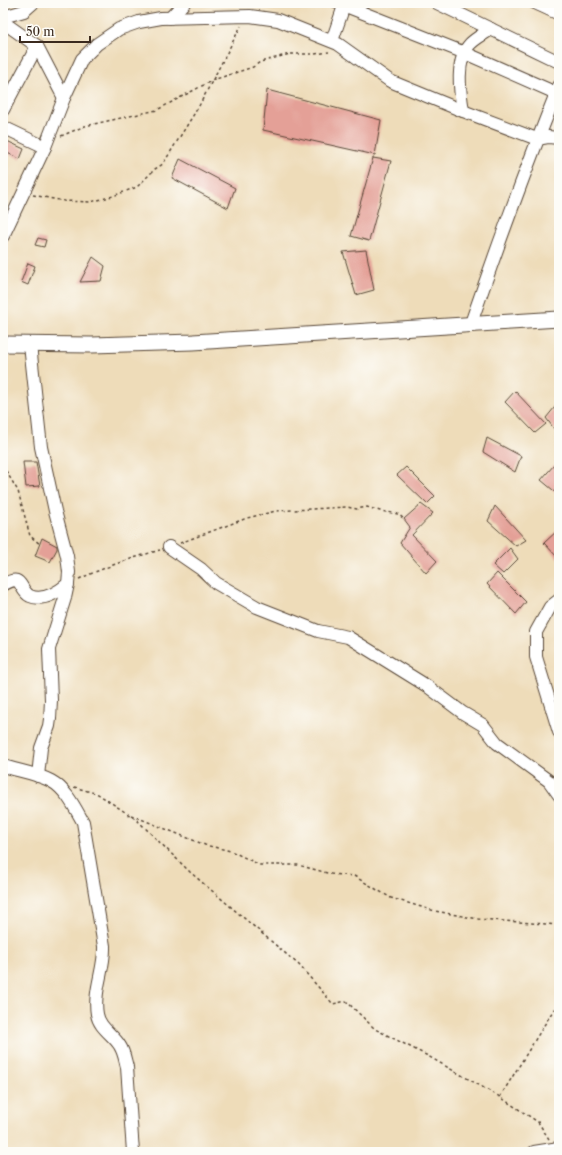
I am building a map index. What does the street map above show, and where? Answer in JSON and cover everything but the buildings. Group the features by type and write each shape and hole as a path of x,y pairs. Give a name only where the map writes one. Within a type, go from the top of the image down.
{"main road":[{"path":"3,344 92,345 193,342 470,326 559,319"}],"street":[{"path":"3,17 24,11 33,3"},
{"path":"170,18 184,3"},
{"path":"437,3 559,62"},
{"path":"535,3 559,14"},
{"path":"332,42 342,4 558,89 537,139 470,326"},
{"path":"3,236 45,147 64,98 82,59 98,44 119,29 139,22 170,18 246,16 278,20 332,42 345,49 390,81 537,139 548,137 559,138"},
{"path":"3,22 37,46 64,98"},
{"path":"463,111 461,98 460,62 470,44 491,29"},
{"path":"3,110 37,46"},
{"path":"3,128 45,147"},
{"path":"30,344 41,447 55,511 67,556 68,584 49,649 51,700 50,719 42,748 38,776"},
{"path":"169,547 201,569 216,583 257,607 318,631 348,637 427,686 463,713 483,725 497,743 549,781 559,794"},
{"path":"3,585 13,580 19,582 26,593 38,598 50,596 68,584"},
{"path":"559,600 550,606 536,632 536,657 559,732"},
{"path":"3,766 38,776 52,782 65,793 83,822 104,946 104,958 96,999 97,1015 103,1026 120,1045 124,1054 127,1067 133,1152"},
{"path":"534,1152 557,1148"}],"path":[{"path":"23,194 64,201 91,202 137,187 162,164 199,106 246,16"},
{"path":"59,137 85,126 156,110 213,80 254,67 260,62 290,54 315,54 345,49"},
{"path":"3,466 18,491 30,536 40,544"},
{"path":"68,584 96,571 129,559 169,547 247,518 276,511 347,508 358,509 367,507 398,514 404,520"},
{"path":"52,782 98,794 137,820 190,872 299,965 333,1004 346,1001 375,1029 426,1055 500,1097 538,1122 557,1148"},
{"path":"127,814 205,845 230,851 260,865 298,865 331,874 354,876 391,898 435,911 478,919 559,925"},
{"path":"500,1097 559,1001"}]}
